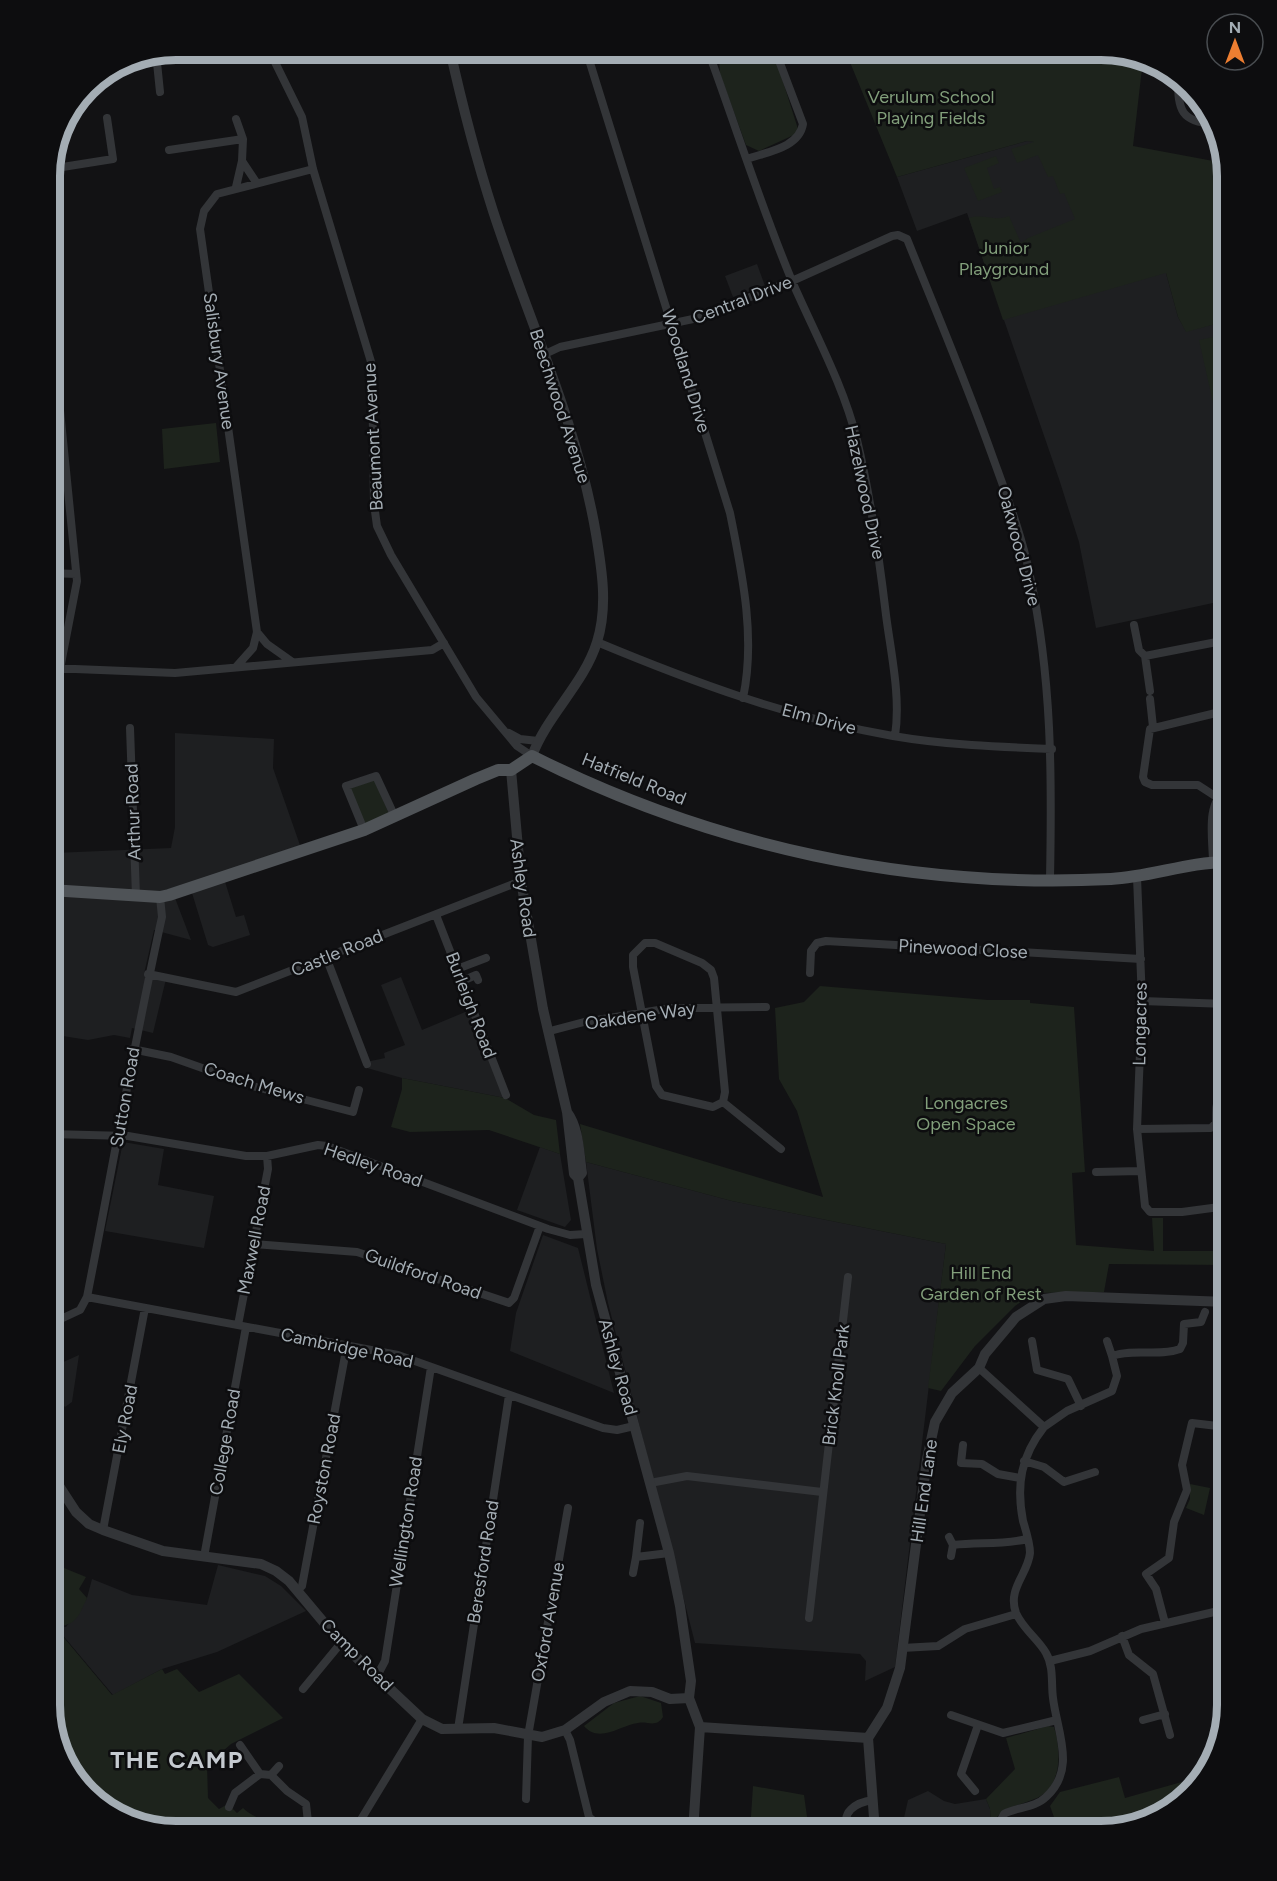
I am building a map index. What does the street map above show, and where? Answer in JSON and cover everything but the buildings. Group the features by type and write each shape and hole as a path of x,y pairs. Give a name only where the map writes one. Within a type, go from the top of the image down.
{"main road":[{"path":"60,891 160,897 364,830 498,770 511,770 532,756"},
{"name":"Hatfield Road","path":"532,756 641,805 748,839 863,867 919,874 1050,879 1137,877 1217,862"}],"street":[{"name":"Beaumont Avenue","path":"274,60 302,117 313,169 372,365 374,504 377,526 391,555 476,697 507,731 517,746 532,756"},
{"name":"Beechwood Avenue","path":"453,60 493,210 573,437 593,518 604,586 603,609 597,642 583,671 538,741 532,756"},
{"name":"Woodland Drive","path":"589,60 730,513 745,589 748,642 743,698"},
{"name":"Hazelwood Drive","path":"711,60 792,281 829,355 857,438 876,533 882,580 897,717 895,736"},
{"path":"747,159 789,144 802,131 803,124 780,60"},
{"path":"157,61 160,92"},
{"path":"1178,90 1179,106 1182,112 1197,122 1204,123"},
{"path":"60,168 114,163 107,118"},
{"path":"236,119 243,139 242,161 236,188"},
{"path":"169,150 243,139"},
{"path":"242,161 256,182"},
{"name":"Salisbury Avenue","path":"257,632 200,229 204,211 217,194 313,169"},
{"name":"Central Drive","path":"545,354 560,347 673,325 792,281 898,235"},
{"name":"Oakwood Drive","path":"898,235 907,239 1006,493 1034,596 1043,650 1052,749 1050,879"},
{"path":"60,412 76,574 60,669 168,673 432,651 444,643"},
{"path":"60,573 76,574"},
{"path":"1134,625 1139,650 1145,656 1154,727 1148,736 1145,782 1152,785 1198,785 1217,797"},
{"path":"257,632 267,644 291,661"},
{"path":"236,667 253,648 257,632"},
{"name":"Elm Drive","path":"597,642 682,678 824,721 895,736 975,745 1052,749"},
{"path":"1145,656 1217,642"},
{"path":"1154,727 1217,713"},
{"name":"Arthur Road","path":"130,728 136,896"},
{"name":"Beaumont Avenue","path":"507,731 520,739 538,741"},
{"name":"Ashley Road","path":"511,770 521,881 543,1009 550,1031 574,1148 574,1174 578,1178 586,1234 604,1319 669,1553 691,1681 689,1698"},
{"path":"364,830 346,786 376,776 395,817"},
{"path":"1213,862 1214,807 1217,800"},
{"name":"Longacres","path":"1137,877 1142,1001 1137,1130 1145,1206 1150,1212 1182,1212 1217,1207"},
{"name":"Castle Road","path":"148,974 236,992 521,881"},
{"name":"Sutton Road","path":"87,1297 132,1049 162,917 160,897"},
{"name":"Burleigh Road","path":"436,915 506,1095"},
{"name":"Pinewood Close","path":"810,973 811,951 817,943 826,941 1141,959"},
{"path":"645,943 655,943 702,963 711,970 718,1007 725,1092 723,1102 706,1107 662,1095 656,1086 641,1012 633,955 645,943"},
{"path":"326,957 367,1064"},
{"path":"457,969 486,958"},
{"path":"462,981 476,975 478,980"},
{"path":"1142,1001 1217,1004"},
{"name":"Oakdene Way","path":"550,1031 671,1008 766,1007"},
{"name":"Coach Mews","path":"132,1049 171,1057 256,1087 353,1112 359,1090"},
{"path":"723,1102 781,1149"},
{"path":"1137,1130 1211,1128 1216,1121 1217,1102"},
{"name":"Hedley Road","path":"60,1134 118,1135 237,1155 267,1156 318,1144 560,1233 586,1234"},
{"name":"Maxwell Road","path":"242,1326 253,1244 268,1169 267,1156"},
{"path":"1096,1172 1140,1171"},
{"name":"Guildford Road","path":"253,1244 357,1252 509,1303 514,1298 540,1226"},
{"name":"Brick Knoll Park","path":"809,1618 822,1492 849,1278"},
{"path":"60,1319 80,1310 87,1297"},
{"name":"Cambridge Road","path":"87,1297 398,1355 610,1430 634,1426"},
{"name":"Hill End Lane","path":"868,1738 886,1708 896,1684 930,1437 952,1393 979,1368 991,1346 1016,1317 1034,1304 1050,1297 1217,1302"},
{"name":"Ely Road","path":"103,1530 145,1308"},
{"path":"1112,1356 1133,1352 1173,1352 1180,1349 1183,1343 1184,1324 1201,1322 1205,1312"},
{"name":"College Road","path":"204,1557 242,1326"},
{"path":"1032,1341 1037,1370 1068,1379 1081,1406"},
{"path":"1000,1821 1004,1814 1037,1803 1051,1791 1064,1758 1050,1661 1016,1614 1015,1590 1030,1554 1020,1505 1020,1478 1024,1461 1044,1427 1081,1406 1107,1395 1116,1386 1117,1376 1107,1341"},
{"name":"Royston Road","path":"297,1591 302,1586 347,1345"},
{"name":"Wellington Road","path":"377,1676 386,1661 431,1367"},
{"path":"979,1368 1044,1427"},
{"name":"Beresford Road","path":"458,1730 509,1395"},
{"path":"1165,1623 1156,1589 1146,1574 1169,1558 1174,1522 1187,1490 1182,1465 1192,1423 1217,1426"},
{"path":"963,1445 959,1466 982,1464 998,1474 1020,1478"},
{"path":"1024,1461 1044,1467 1064,1482 1095,1472"},
{"path":"650,1483 687,1476 822,1492"},
{"name":"Camp Road","path":"60,1487 76,1512 89,1524 141,1545 269,1567 283,1575 341,1643 422,1719 442,1729 494,1728 542,1737 565,1730 604,1702 630,1690 652,1692 670,1699 689,1698"},
{"name":"Oxford Avenue","path":"526,1799 528,1736 568,1508"},
{"path":"633,1573 640,1523"},
{"path":"951,1556 951,1541 1007,1544 1028,1539"},
{"path":"636,1557 669,1553"},
{"path":"1050,1661 1090,1651 1122,1636 1165,1623 1217,1611"},
{"path":"902,1648 938,1646 965,1629 1016,1614"},
{"path":"1122,1636 1129,1655 1154,1674 1170,1735"},
{"path":"303,1689 341,1643"},
{"path":"689,1698 700,1727 694,1821"},
{"path":"951,1714 999,1732 1008,1732 1057,1720"},
{"path":"1143,1720 1165,1714"},
{"path":"360,1821 422,1719"},
{"path":"975,1791 961,1774 978,1725"},
{"path":"700,1727 868,1738 875,1821"},
{"path":"565,1730 570,1740 589,1817 594,1821"},
{"path":"240,1745 260,1774"},
{"path":"271,1775 279,1766"},
{"path":"229,1807 235,1793 260,1774 271,1775 287,1791 306,1804 308,1821"},
{"path":"847,1821 851,1807 857,1803 873,1800"}],"shaded area":[{"path":"1027,141 1061,144 1166,273 1178,317 1186,331 1217,323 1217,602 1096,628 1079,542 967,213 917,231 897,177"},
{"path":"757,264 765,286 733,297 725,276"},
{"path":"175,733 274,739 273,768 301,848 222,872 236,917 244,915 250,935 213,947 208,945 192,893 175,898 191,940 154,930 144,974 166,979 153,1033 132,1028 130,1038 114,1035 88,1040 60,1036 60,853 171,848 175,827"},
{"path":"401,977 422,1030 470,1010 505,1098 402,1078 367,1068 366,1062 385,1058 384,1053 405,1045 381,985"},
{"path":"123,1142 164,1149 158,1185 214,1196 204,1248 105,1231"},
{"path":"540,1147 560,1154 571,1220 565,1227 517,1210"},
{"path":"586,1162 732,1201 946,1244 895,1667 865,1681 866,1661 860,1654 695,1643 608,1303 597,1249"},
{"path":"543,1235 578,1248 614,1393 510,1351 516,1313"},
{"path":"79,1355 72,1402 65,1407 60,1402 60,1364"},
{"path":"218,1565 265,1576 281,1586 306,1611 217,1652 162,1669 113,1695 60,1632 60,1626 66,1627 87,1598 92,1579 132,1595 207,1605"},
{"path":"928,1791 944,1801 955,1804 986,1799 990,1809 991,1821 903,1821 908,1800"}],"green space":[{"path":"719,60 776,60 798,129 796,134 759,151 746,145 720,74"},
{"path":"849,60 1109,60 1142,68 1133,146 1216,162 1217,324 1186,332 1178,317 1166,273 1003,320 969,218 1009,216 1021,243 1075,219 1064,193 1060,194 1053,176 1048,177 1038,155 1017,163 1011,149 1034,142 1027,141 897,177"},
{"path":"996,156 999,163 987,168 994,189 1000,187 1002,192 978,201 964,168"},
{"path":"1217,336 1217,420 1199,340"},
{"path":"216,423 220,462 164,469 162,429"},
{"path":"373,777 390,816 363,827 347,787"},
{"name":"Longacres Open Space","path":"820,986 988,1000 1030,1000 1030,1003 1074,1007 1085,1172 1072,1173 1076,1245 1154,1251 1152,1218 1163,1218 1163,1251 1217,1251 1217,1265 1109,1264 1104,1292 1034,1293 1015,1306 975,1346 941,1391 928,1388 946,1244 732,1201 586,1162 580,1124 823,1197 797,1111 779,1079 775,1008 804,1002"},
{"path":"402,1078 505,1098 534,1115 556,1120 560,1154 489,1130 410,1132 391,1127 402,1089"},
{"path":"1190,1484 1210,1488 1204,1515 1186,1508 1190,1499"},
{"path":"60,1565 86,1577 79,1589 87,1598 76,1619 60,1626"},
{"path":"60,1633 112,1695 162,1669 165,1674 177,1669 199,1692 239,1674 283,1718 231,1744 207,1765 208,1798 219,1809 228,1804 237,1813 243,1808 263,1821 153,1819 111,1802 99,1792 84,1776 76,1763 64,1735 60,1705"},
{"path":"640,1696 661,1703 663,1717 658,1722 631,1724 603,1733 590,1731 584,1726 614,1703"},
{"path":"1048,1726 1054,1727 1058,1746 1058,1766 1052,1785 1045,1792 1037,1798 1005,1810 994,1821 991,1821 990,1809 986,1799 1015,1769 1006,1738"},
{"path":"1119,1777 1125,1798 1190,1780 1172,1797 1159,1805 1146,1812 1116,1820 1055,1821 1050,1806 1060,1792"},
{"path":"753,1786 804,1795 808,1821 751,1821"}],"district":[{"name":"THE CAMP","path":"177,1760"}],"park label":[{"name":"Verulum School Playing Fields","path":"931,107"},
{"name":"Junior Playground","path":"1004,258"},
{"name":"Hill End Garden of Rest","path":"981,1283"}]}
